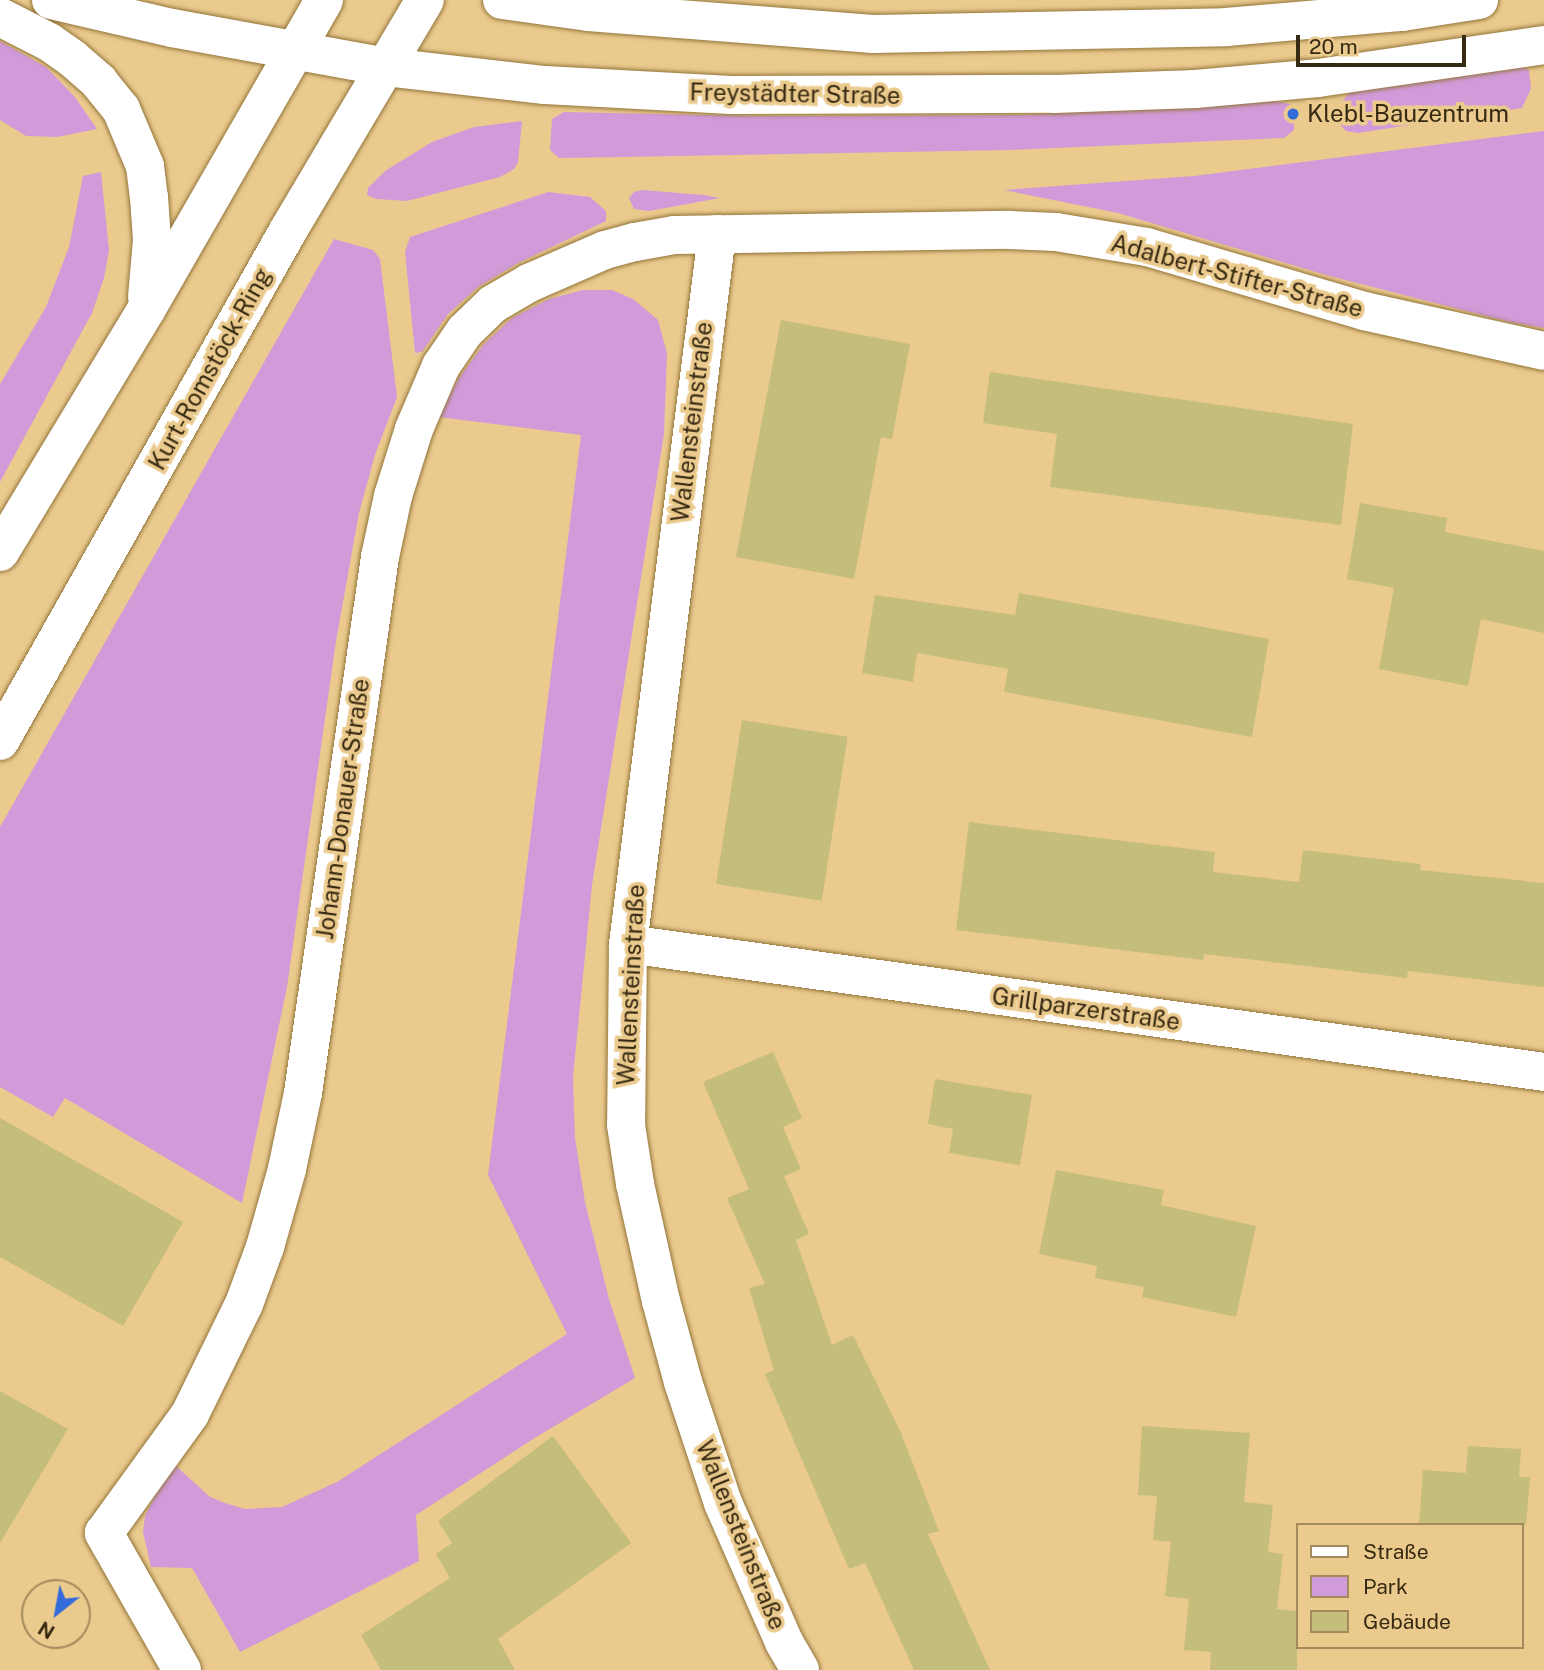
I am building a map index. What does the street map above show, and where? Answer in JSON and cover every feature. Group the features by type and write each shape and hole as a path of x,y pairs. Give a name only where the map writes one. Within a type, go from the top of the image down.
{"street":[{"name":"Freystädter Straße","path":"51,0 172,28 386,67 520,83 731,95 1054,94 1195,89 1318,78 1544,45"},
{"path":"0,552 146,310 324,0"},
{"name":"Kurt-Romstöck-Ring","path":"0,741 289,229 425,0"},
{"path":"502,0 588,12 873,34 1226,27 1402,12 1479,0"},
{"path":"708,0 775,28"},
{"path":"0,18 49,42 73,59 99,82 121,108 145,166 149,197 152,240 146,310"},
{"name":"Adalbert-Stifter-Straße","path":"717,234 1009,230 1094,238 1147,247 1364,311 1544,351"},
{"name":"Wallensteinstraße","path":"717,234 628,944 626,1125 635,1184 661,1301 683,1382 723,1503 784,1642 800,1670"},
{"name":"Johann-Donauer-Straße","path":"182,1670 104,1533 190,1414 244,1304 265,1247 287,1169 303,1093 380,557 407,450 436,377 465,331 493,304 529,283 605,250 674,235 717,234"},
{"name":"Grillparzerstraße","path":"628,944 1544,1073"}],"green space":[{"path":"0,41 46,67 75,97 97,129 57,137 26,136 0,120"},
{"path":"1523,67 1529,70 1531,89 1522,108 1358,133 1346,131 1341,126 1343,100 1350,92"},
{"path":"1275,101 1289,104 1294,109 1294,130 1284,138 1010,150 623,157 559,158 550,150 552,119 564,112 754,116 1021,115"},
{"path":"522,121 518,162 514,169 500,177 407,201 376,199 367,195 368,188 385,171 432,142 474,127"},
{"path":"1544,131 1544,328 1513,323 1326,275 1118,213 1004,190 1194,176"},
{"path":"101,172 109,250 104,278 92,313 0,482 0,384 46,307 69,247 83,176"},
{"path":"642,190 720,198 649,211 634,209 629,198 634,192"},
{"path":"548,192 590,197 606,211 606,221 518,263 478,287 448,314 422,352 415,353 405,252 410,237"},
{"path":"334,239 373,250 380,259 397,397 375,455 359,513 336,641 287,987 242,1203 65,1098 53,1117 0,1087 0,827"},
{"path":"583,290 612,290 633,299 658,320 667,353 664,434 592,885 573,1077 575,1138 585,1202 609,1299 635,1378 533,1439 416,1515 419,1561 240,1652 192,1568 151,1567 143,1532 145,1516 156,1493 175,1465 210,1497 225,1503 245,1509 282,1507 337,1482 567,1334 488,1175 581,435 439,417 458,379 484,344 512,318 549,299"}],"building":[{"path":"781,320 910,344 892,439 881,437 854,579 736,557"},
{"path":"990,372 1353,424 1341,525 1050,487 1057,434 983,423"},
{"path":"1360,503 1447,518 1445,532 1544,551 1544,633 1481,619 1468,686 1379,669 1394,588 1347,579"},
{"path":"1019,593 1269,639 1252,737 1004,692 1008,669 917,653 913,682 862,673 875,595 1015,615"},
{"path":"742,720 848,737 822,901 716,884"},
{"path":"969,822 1215,852 1213,872 1299,882 1303,850 1421,864 1420,870 1544,883 1544,987 1408,971 1407,978 1204,954 1203,960 956,930"},
{"path":"773,1052 802,1118 783,1127 801,1169 784,1176 809,1234 796,1240 832,1345 853,1335 907,1445 901,1433 939,1531 928,1534 990,1670 914,1670 865,1563 849,1569 765,1374 774,1370 749,1288 765,1284 727,1198 749,1189 703,1082"},
{"path":"935,1079 1032,1095 1020,1165 949,1153 953,1129 928,1124"},
{"path":"0,1118 183,1222 123,1326 0,1257"},
{"path":"1056,1170 1164,1190 1161,1205 1256,1226 1236,1317 1142,1297 1144,1287 1095,1278 1097,1266 1039,1254"},
{"path":"0,1391 68,1429 0,1543"},
{"path":"1142,1426 1250,1433 1244,1502 1273,1505 1268,1552 1283,1554 1277,1609 1296,1611 1297,1670 1210,1670 1211,1652 1184,1650 1189,1599 1165,1596 1171,1542 1153,1540 1157,1496 1138,1495"},
{"path":"553,1436 631,1543 498,1639 515,1670 381,1670 361,1635 450,1578 436,1554 452,1543 438,1521"},
{"path":"1468,1446 1521,1449 1519,1477 1530,1477 1526,1525 1419,1523 1423,1470 1466,1473"}],"place":[{"name":"Klebl-Bauzentrum","path":"1293,114"}]}
